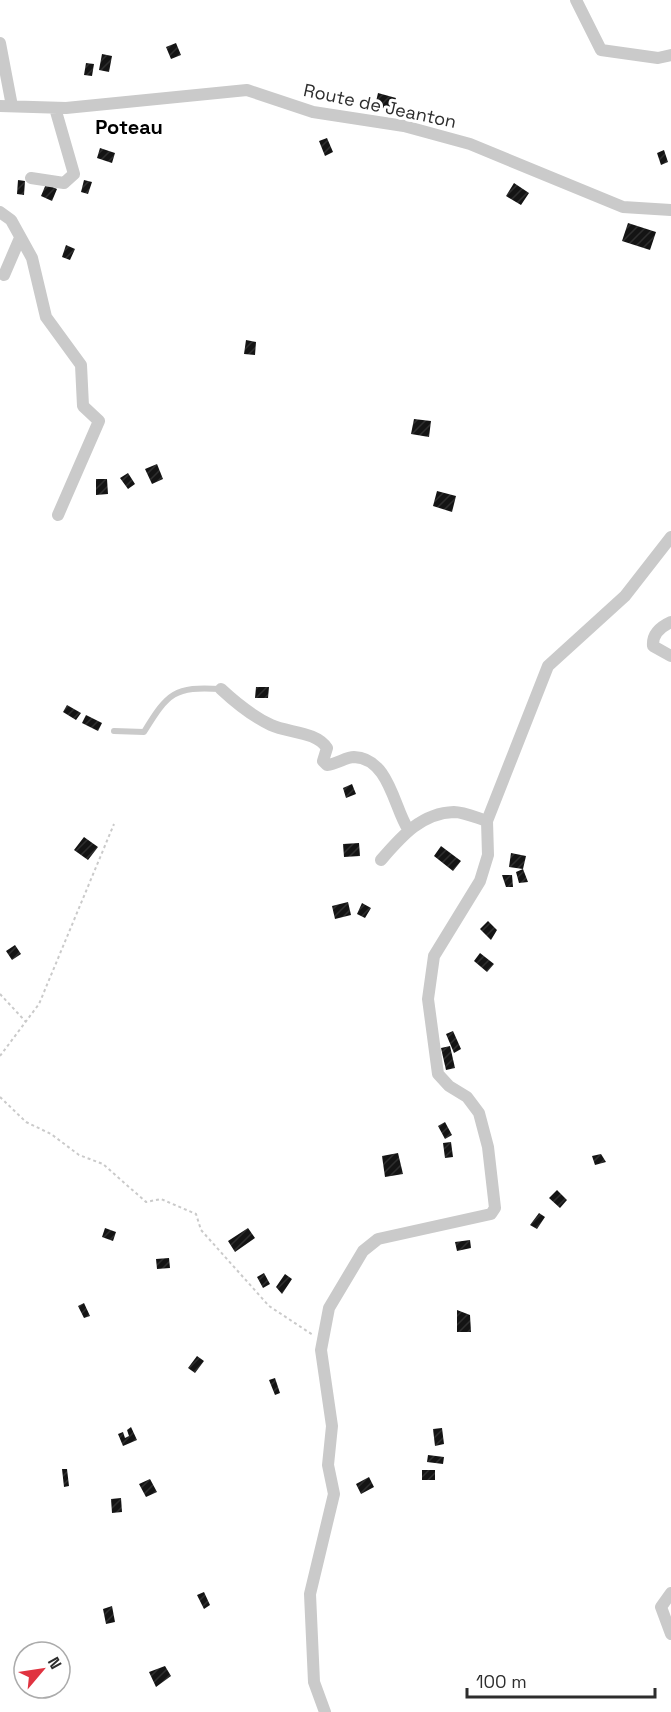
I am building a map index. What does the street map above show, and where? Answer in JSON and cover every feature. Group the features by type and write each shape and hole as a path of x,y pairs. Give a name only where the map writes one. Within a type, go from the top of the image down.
{"street":[{"path":"576,0 601,50 658,58 671,55"},
{"path":"0,43 6,106"},
{"name":"Route de Jeanton","path":"6,106 55,108 247,90 313,112 404,126 470,144 623,207 671,210"},
{"path":"31,177 64,183 74,174 55,108"},
{"path":"0,212 10,220 32,258 46,317 81,365 84,406 99,421 58,515"},
{"path":"4,274 20,238"},
{"path":"325,1712 314,1682 310,1594 334,1494 328,1465 332,1426 321,1350 328,1308 363,1251 378,1239 491,1214 495,1208 488,1147 479,1113 467,1097 449,1086 438,1074 428,999 434,957 480,881 488,855 487,821 548,666 626,596 671,537"},
{"path":"671,622 655,633 653,646 671,656"},
{"path":"221,688 240,707 272,726 296,731 324,743 327,748 323,761 327,765 338,764 352,757 363,759 378,770 387,780 401,819 408,829"},
{"path":"381,860 408,829 422,821 455,812 487,821"},
{"path":"671,1593 661,1607 671,1634"}],"lane":[{"path":"114,731 144,732 162,702 190,687 221,688"}],"path":[{"path":"0,1056 39,1004 114,824"},
{"path":"0,994 26,1022"},
{"path":"0,1097 26,1122 51,1134 79,1155 103,1164 146,1202 161,1199 195,1214 201,1230 269,1306 301,1329 323,1340"}],"building":[{"path":"176,43 181,55 171,59 166,47"},
{"path":"102,54 112,56 109,72 99,70"},
{"path":"86,63 94,64 92,76 84,75"},
{"path":"378,93 396,98 393,111 375,106"},
{"path":"327,138 333,152 325,156 319,141"},
{"path":"100,148 115,153 112,163 97,158"},
{"path":"664,150 668,162 661,165 657,153"},
{"path":"18,180 25,181 24,195 17,194"},
{"path":"84,180 92,182 88,194 81,192"},
{"path":"514,183 529,193 521,205 506,196"},
{"path":"46,184 57,189 52,201 41,196"},
{"path":"628,223 656,232 650,250 622,241"},
{"path":"66,245 75,249 70,260 62,257"},
{"path":"246,340 256,342 255,355 244,354"},
{"path":"414,419 431,421 429,437 411,434"},
{"path":"157,464 163,479 152,484 145,469"},
{"path":"128,473 135,484 128,489 120,478"},
{"path":"96,479 107,479 108,494 96,495"},
{"path":"437,491 456,496 452,512 433,506"},
{"path":"256,687 269,687 268,698 255,698"},
{"path":"67,705 81,713 76,720 63,712"},
{"path":"86,715 102,723 98,731 82,723"},
{"path":"352,784 356,794 346,798 343,788"},
{"path":"84,837 98,847 88,860 74,850"},
{"path":"359,843 360,856 344,857 343,844"},
{"path":"441,846 461,861 453,871 434,856"},
{"path":"511,853 526,856 523,869 509,867"},
{"path":"523,869 528,882 519,883 516,872"},
{"path":"502,875 512,875 513,887 506,887"},
{"path":"348,902 351,915 335,919 332,906"},
{"path":"362,903 371,908 365,918 357,914"},
{"path":"488,921 497,930 491,940 480,929"},
{"path":"15,945 21,954 12,960 6,951"},
{"path":"480,953 494,964 487,972 474,961"},
{"path":"453,1031 461,1049 454,1053 446,1034"},
{"path":"450,1046 455,1068 446,1070 441,1048"},
{"path":"445,1122 452,1135 445,1139 438,1126"},
{"path":"451,1142 453,1157 445,1158 443,1143"},
{"path":"398,1153 403,1174 385,1177 382,1156"},
{"path":"601,1154 606,1162 595,1165 592,1156"},
{"path":"557,1190 567,1200 560,1208 549,1198"},
{"path":"539,1213 545,1217 537,1229 530,1225"},
{"path":"105,1228 116,1232 113,1241 102,1237"},
{"path":"248,1228 255,1238 235,1252 228,1241"},
{"path":"470,1240 471,1248 457,1251 455,1242"},
{"path":"169,1258 170,1268 157,1269 156,1259"},
{"path":"264,1273 270,1284 263,1288 257,1277"},
{"path":"285,1274 292,1279 282,1294 276,1287"},
{"path":"84,1303 90,1316 84,1318 78,1306"},
{"path":"457,1310 470,1315 471,1332 457,1332"},
{"path":"197,1356 204,1361 195,1373 188,1368"},
{"path":"275,1378 280,1393 275,1395 269,1380"},
{"path":"131,1427 137,1440 123,1446 118,1434 123,1432 125,1438 129,1436 127,1430"},
{"path":"442,1428 444,1444 435,1446 433,1429"},
{"path":"428,1455 444,1457 443,1464 427,1462"},
{"path":"62,1469 67,1469 69,1486 64,1487"},
{"path":"422,1470 435,1470 435,1480 422,1480"},
{"path":"369,1477 374,1487 361,1494 356,1484"},
{"path":"150,1479 157,1492 146,1497 139,1484"},
{"path":"121,1498 122,1512 112,1513 111,1499"},
{"path":"204,1592 210,1605 204,1609 197,1595"},
{"path":"112,1606 115,1622 106,1624 103,1609"},
{"path":"165,1666 171,1676 156,1687 149,1672"}],"district":[{"name":"Poteau","path":"129,127"}]}
